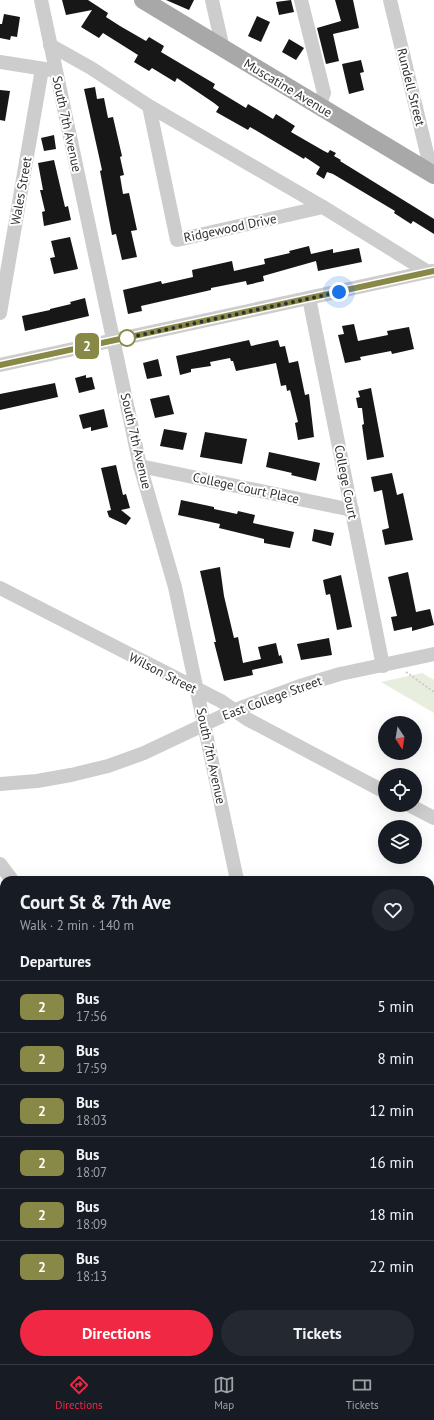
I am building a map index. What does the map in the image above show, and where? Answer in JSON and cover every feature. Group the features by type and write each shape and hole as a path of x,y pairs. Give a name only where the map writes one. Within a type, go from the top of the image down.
{"main road":[{"name":"Muscatine Avenue","path":"143,0 433,174"}],"street":[{"name":"South 7th Avenue","path":"41,0 50,45 49,70 113,341 140,466 175,587 236,876"},
{"path":"212,0 223,49"},
{"path":"301,0 324,93 319,106"},
{"name":"Rundell Street","path":"390,0 433,174"},
{"path":"50,45 91,68 149,106 323,207 431,272"},
{"path":"0,62 49,70"},
{"name":"Wales Street","path":"0,313 49,70"},
{"name":"Ridgewood Drive","path":"149,106 177,240 323,207"},
{"path":"0,365 431,272"},
{"name":"College Court","path":"309,298 352,510 388,665"},
{"name":"College Court Place","path":"140,466 352,510"},
{"name":"Wilson Street","path":"1,590 235,710 247,719 378,788"},
{"name":"East College Street","path":"0,784 37,781 108,766 144,753 235,710 306,684 340,674 434,654"},
{"path":"422,812 434,818"},
{"path":"0,864 9,876"}],"path":[{"path":"388,665 434,692"}],"green space":[{"path":"422,673 434,680 434,713 381,682"}],"building":[{"path":"62,0 88,0 108,13 106,17 120,26 146,41 149,37 164,46 161,52 215,84 213,88 246,108 248,104 273,119 276,114 295,126 291,132 328,153 330,150 336,153 334,156 341,160 340,161 434,219 434,234 413,221 411,224 394,213 395,211 333,174 327,172 324,179 316,174 320,167 305,157 304,159 250,127 248,130 216,112 219,107 177,78 175,82 152,68 149,71 134,62 138,55 103,33 99,38 81,27 92,10 66,15"},
{"path":"166,0 194,0 189,10"},
{"path":"291,0 294,12 279,15 276,2"},
{"path":"335,0 353,0 359,28 333,34 339,61 326,64 317,28 341,21"},
{"path":"4,14 20,17 17,37 11,36 10,40 0,38 0,24 2,24"},
{"path":"257,16 270,22 261,42 248,36"},
{"path":"289,39 304,48 296,60 282,52"},
{"path":"361,60 364,72 360,73 364,90 349,94 342,64"},
{"path":"95,87 97,99 104,98 108,118 113,117 122,156 120,157 124,175 120,176 123,194 129,193 137,230 131,231 137,257 122,260 116,234 112,235 100,171 102,170 84,89"},
{"path":"0,90 10,91 5,121 0,120"},
{"path":"54,135 56,149 44,151 41,138"},
{"path":"54,160 65,207 68,206 71,220 44,226 42,212 45,211 40,190 43,190 38,163"},
{"path":"70,237 78,269 54,274 50,258 55,257 51,241"},
{"path":"309,246 311,254 333,249 333,253 359,248 362,262 318,271 316,261 263,276 264,281 247,285 246,281 211,288 211,290 141,306 142,311 128,314 123,290 161,281 162,284 193,277 192,270 232,261 234,271 265,264 264,259 290,253 289,251"},
{"path":"85,298 89,316 25,331 22,316 71,304 70,302"},
{"path":"354,324 358,341 388,335 387,331 409,327 414,349 392,354 391,351 360,357 361,360 345,363 338,335 344,334 342,326"},
{"path":"249,340 251,346 278,340 280,347 285,346 289,363 298,361 305,395 309,394 314,437 298,440 295,423 298,422 290,390 287,391 286,385 281,386 276,363 236,371 233,361 231,361 230,358 210,362 211,366 191,369 191,372 180,375 176,356"},
{"path":"158,359 162,376 147,379 143,363"},
{"path":"86,375 86,378 92,377 95,389 79,393 75,378"},
{"path":"55,383 58,397 0,410 0,394"},
{"path":"371,388 384,457 367,460 362,425 364,424 362,408 358,408 356,398 360,397 358,391"},
{"path":"169,395 174,414 155,418 150,399"},
{"path":"104,409 108,427 91,431 91,427 83,429 79,415"},
{"path":"164,429 187,433 183,450 160,446"},
{"path":"205,432 247,439 242,464 200,457"},
{"path":"269,452 320,463 316,481 291,475 292,473 266,467"},
{"path":"116,465 123,495 126,494 130,508 121,510 131,518 126,525 109,517 107,511 111,510 101,468"},
{"path":"392,473 397,495 403,493 413,540 385,545 382,530 389,528 382,490 374,492 371,477"},
{"path":"181,500 214,507 214,509 237,514 238,511 255,515 253,523 294,532 290,548 264,543 264,539 219,528 220,524 178,515"},
{"path":"314,529 334,533 331,546 312,541"},
{"path":"220,567 224,596 234,638 238,637 243,663 261,659 258,647 276,643 279,656 281,655 283,663 252,670 253,675 224,681 214,642 216,642 200,571"},
{"path":"408,572 416,612 430,609 434,625 412,631 412,627 394,631 391,617 397,616 388,577"},
{"path":"341,575 352,627 337,630 330,594 326,595 323,580"},
{"path":"329,638 332,655 301,660 297,644"}],"bus line":[{"name":"2","path":"0,365 434,271"}],"route":[{"path":"127,338 122,339 339,292"}]}
